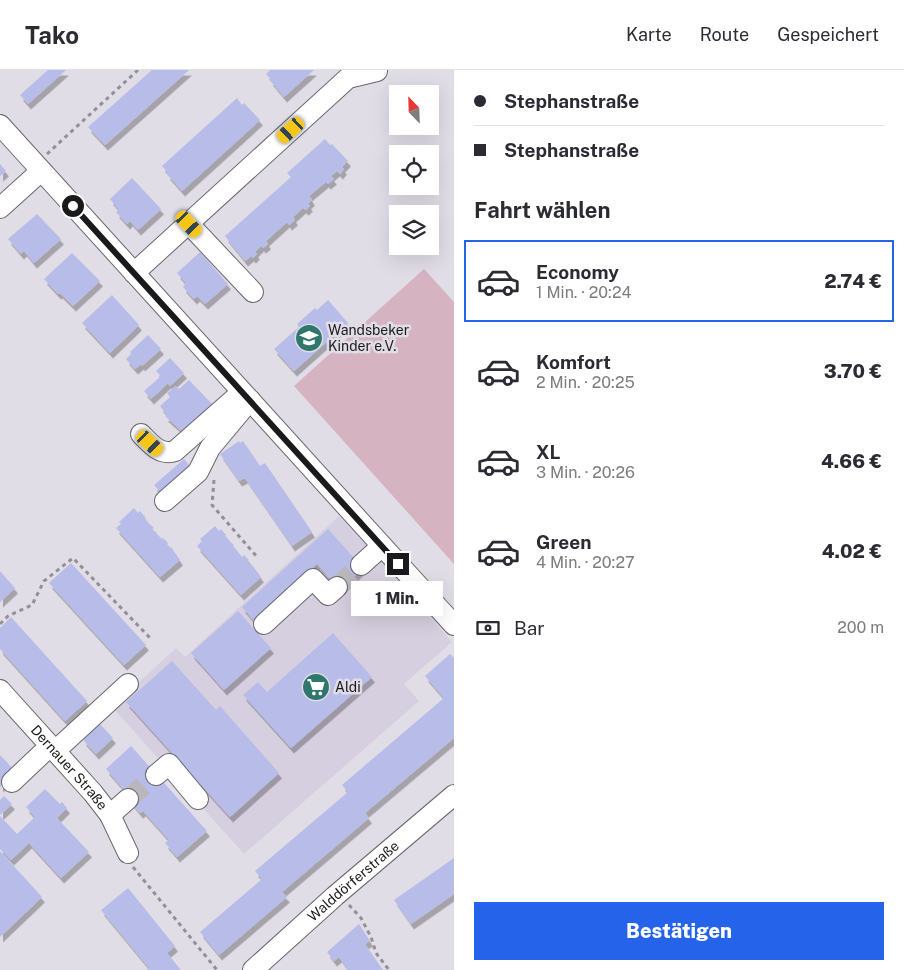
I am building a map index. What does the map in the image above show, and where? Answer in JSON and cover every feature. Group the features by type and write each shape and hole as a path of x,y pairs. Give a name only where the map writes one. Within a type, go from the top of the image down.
{"street":[{"path":"134,273 348,78 377,71"},
{"path":"0,126 454,625"},
{"path":"0,208 38,167"},
{"path":"189,224 253,292"},
{"path":"140,434 159,451 166,454 175,451 246,396"},
{"path":"165,501 198,472 210,448 246,396"},
{"path":"360,565 382,546"},
{"path":"264,624 313,579 328,595 337,586"},
{"path":"12,782 128,684"},
{"name":"Dernauer Straße","path":"3,699 53,748 93,793 110,815 128,852"},
{"path":"156,775 168,764 198,799"},
{"name":"Walddörferstraße","path":"253,970 339,893 454,795"},
{"path":"110,815 128,799"}],"path":[{"path":"38,167 138,70"},
{"path":"214,479 212,505 258,558"},
{"path":"0,624 8,616 32,605 44,580 73,558 152,640"},
{"path":"128,852 134,869 217,970"},
{"path":"339,893 361,918 371,937 376,953 389,970"}],"shaded area":[{"path":"424,269 454,302 454,564 294,386"},
{"path":"339,516 380,559 452,642 404,684 419,701 244,854 112,707 176,648 185,657"}],"building":[{"path":"48,70 66,70 28,104 20,95"},
{"path":"152,70 189,70 105,145 88,127"},
{"path":"270,70 314,70 284,97 266,74"},
{"path":"237,98 242,105 244,103 260,120 182,191 162,166"},
{"path":"325,139 348,161 342,167 344,169 340,174 337,171 331,176 334,179 328,184 326,182 309,196 312,200 306,210 303,208 293,217 295,220 289,225 287,222 266,241 268,244 263,248 261,246 255,252 257,254 253,258 251,256 245,261 225,236 291,177 287,173"},
{"path":"0,164 6,171 0,176"},
{"path":"132,178 161,209 138,230 130,221 127,224 116,212 119,210 110,199"},
{"path":"37,214 61,239 34,263 24,251 21,254 8,239"},
{"path":"200,252 228,284 205,304 197,296 194,299 183,287 186,283 177,273"},
{"path":"72,253 100,281 73,306 44,279"},
{"path":"112,295 139,325 110,353 82,323"},
{"name":"Wandsbeker Kinder e.V.","path":"328,300 348,323 294,371 274,349 299,327 297,324 315,308 317,310"},
{"path":"148,335 161,349 142,366 141,364 135,369 126,359 131,354 130,352"},
{"path":"170,358 184,373 170,386 168,383 151,399 144,391 161,376 156,371"},
{"path":"189,380 214,406 184,433 165,416 167,415 160,406 170,397 167,393 176,386 179,389"},
{"path":"239,441 240,443 243,441 260,466 265,463 312,532 292,546 245,478 239,481 220,454"},
{"path":"184,459 192,468 162,494 154,485"},
{"path":"134,508 138,513 140,511 146,518 144,519 154,528 152,529 168,543 167,545 170,549 171,547 180,560 160,577 116,528 121,524 119,522"},
{"path":"215,526 219,531 221,529 226,535 225,537 234,545 242,557 244,555 249,560 247,562 252,565 261,577 241,595 197,546 202,541 200,539"},
{"path":"328,529 363,568 340,590 317,564 254,621 242,607"},
{"path":"71,563 146,645 124,665 49,583"},
{"path":"0,571 15,588 0,602"},
{"path":"238,611 271,648 224,690 191,653"},
{"path":"11,617 87,701 65,721 0,649 0,628"},
{"name":"Aldi","path":"333,633 372,677 291,748 243,695 258,682 267,692"},
{"path":"450,654 454,658 454,738 365,813 369,818 282,892 287,897 219,955 200,932 262,879 255,871 348,792 342,785 444,698 425,676"},
{"path":"172,661 216,710 220,706 279,773 230,817 126,702"},
{"path":"100,724 113,738 96,754 83,740"},
{"path":"131,746 207,831 177,857 165,843 169,840 143,811 140,813 125,795 127,793 106,769"},
{"path":"0,755 16,772 0,787"},
{"path":"45,789 60,804 62,802 67,808 57,818 89,852 61,878 29,843 11,860 0,849 0,816 17,834 35,817 26,807"},
{"path":"4,796 12,804 0,815 0,800"},
{"path":"0,851 42,897 0,937"},
{"path":"454,858 454,894 411,924 394,900"},
{"path":"128,888 175,946 167,953 181,970 146,970 149,968 101,910"},
{"path":"359,924 370,941 365,944 383,970 348,970 339,957 334,961 327,952"}],"tunnel":[{"path":"337,587 361,565"},
{"path":"128,799 156,775"}],"place":[{"name":"Wandsbeker Kinder e.V.","path":"309,338"},
{"name":"Aldi","path":"316,687"}],"route":[{"path":"73,206 398,564"}]}
